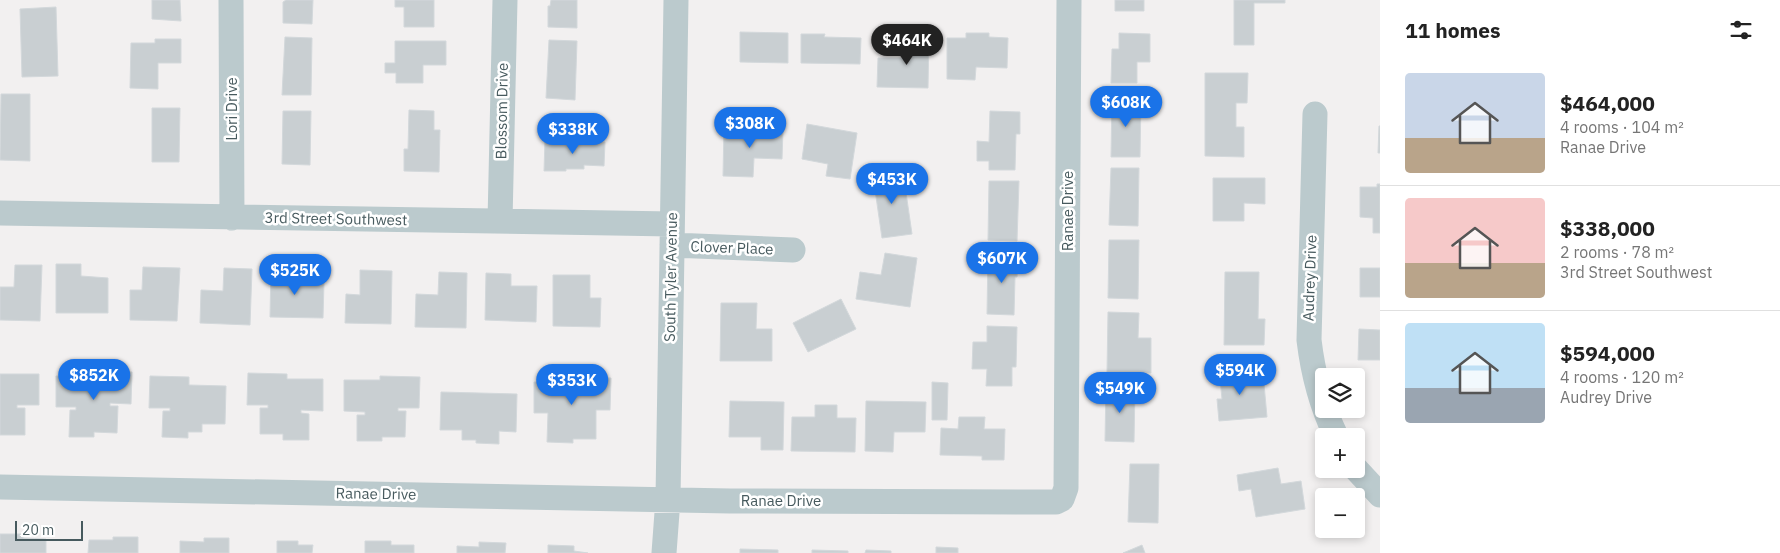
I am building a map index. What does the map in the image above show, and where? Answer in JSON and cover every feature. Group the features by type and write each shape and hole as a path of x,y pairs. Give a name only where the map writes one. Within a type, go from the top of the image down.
{"street":[{"name":"Lori Drive","path":"231,0 232,218"},
{"name":"Blossom Drive","path":"500,221 505,0"},
{"name":"South Tyler Avenue","path":"664,553 668,499 676,0"},
{"name":"Ranae Drive","path":"0,488 668,499 1050,502 1062,499 1066,488 1070,0"},
{"name":"Audrey Drive","path":"1315,114 1309,340 1313,372 1323,409 1332,428"},
{"name":"3rd Street Southwest","path":"0,213 500,221 672,235"},
{"name":"Clover Place","path":"672,235 793,250"},
{"path":"1364,478 1380,495"}],"building":[{"path":"152,0 180,0 181,21 152,19"},
{"path":"286,0 313,0 312,24 283,23 283,2"},
{"path":"395,0 434,0 434,27 404,27 404,7 395,7"},
{"path":"551,0 577,0 577,28 548,27 548,6 550,6"},
{"path":"1115,0 1144,0 1144,11 1115,11"},
{"path":"1234,0 1285,0 1285,3 1254,3 1254,45 1234,45"},
{"path":"56,7 58,76 22,77 20,9"},
{"path":"740,32 788,33 788,63 740,62"},
{"path":"966,33 989,33 989,37 1008,38 1007,68 976,67 975,80 947,79 947,38 966,38"},
{"path":"1119,33 1150,34 1150,62 1137,62 1137,83 1111,83 1112,49 1119,49"},
{"path":"801,34 825,34 824,37 861,38 860,64 801,63"},
{"path":"905,35 929,36 928,88 877,87 878,58 904,58"},
{"path":"285,37 312,38 311,95 282,95"},
{"path":"155,39 181,39 181,63 158,63 158,89 130,88 131,43 155,43"},
{"path":"549,40 577,41 575,100 546,98"},
{"path":"395,41 446,41 446,65 423,65 423,83 396,83 396,73 385,73 385,63 395,63"},
{"path":"1205,73 1248,73 1247,103 1236,103 1236,127 1244,127 1244,157 1205,156"},
{"path":"1,94 30,94 30,161 0,160"},
{"path":"1112,98 1141,98 1140,157 1111,157"},
{"path":"152,108 180,108 179,162 152,162"},
{"path":"409,110 434,111 434,130 440,130 439,172 404,171 404,149 408,149"},
{"path":"283,111 311,111 310,165 282,164"},
{"path":"990,111 1020,112 1020,134 1016,134 1015,170 989,170 989,161 977,161 977,141 989,142"},
{"path":"807,124 857,133 850,179 826,176 828,164 802,159"},
{"path":"1379,126 1380,153 1378,153"},
{"path":"724,128 783,129 782,159 754,158 753,177 723,176"},
{"path":"545,140 605,142 604,166 584,165 584,169 544,171"},
{"path":"1111,168 1139,168 1138,226 1109,225"},
{"path":"903,172 912,234 882,238 873,176"},
{"path":"1213,178 1265,178 1265,204 1244,203 1244,221 1213,221"},
{"path":"989,181 1019,181 1017,241 988,240"},
{"path":"1377,184 1380,184 1380,233 1373,233 1373,218 1360,217 1360,187 1377,187"},
{"path":"1109,240 1139,240 1138,299 1108,298"},
{"path":"885,253 917,258 910,307 856,299 860,272 881,275"},
{"path":"988,255 1018,255 1017,277 1015,277 1014,315 987,314"},
{"path":"56,264 81,264 81,276 108,278 108,313 56,313"},
{"path":"15,265 42,265 40,321 0,320 0,287 14,287"},
{"path":"143,267 180,268 177,321 130,320 130,290 142,290"},
{"path":"224,268 252,269 250,325 200,323 201,290 223,291"},
{"path":"1360,268 1380,268 1380,297 1360,297"},
{"path":"271,269 296,269 296,282 324,282 323,318 270,317"},
{"path":"360,270 392,271 391,324 345,323 346,294 360,295"},
{"path":"439,272 467,273 466,328 415,327 416,294 438,295"},
{"path":"1225,272 1259,272 1258,319 1265,319 1264,345 1224,345"},
{"path":"486,273 511,274 511,286 537,286 536,322 485,320"},
{"path":"553,275 590,275 590,298 601,298 600,327 553,326"},
{"path":"841,299 856,329 808,352 793,323"},
{"path":"721,303 757,303 756,329 772,329 772,361 720,361"},
{"path":"1108,312 1139,313 1138,338 1151,338 1151,373 1107,372"},
{"path":"987,326 1017,327 1016,367 1012,367 1012,386 986,386 987,369 972,369 973,342 987,342"},
{"path":"1359,329 1380,330 1380,360 1358,360"},
{"path":"1248,365 1250,385 1264,384 1267,417 1219,421 1217,399 1222,399 1219,368"},
{"path":"92,371 132,372 131,404 110,403 110,406 118,406 117,433 94,432 94,437 69,437 70,410 76,410 76,407 56,407 56,376 92,377"},
{"path":"557,372 574,372 574,377 611,378 610,410 596,410 596,439 573,439 573,443 547,442 548,413 534,413 534,382 557,382"},
{"path":"248,373 287,374 287,379 323,379 323,411 301,410 301,413 309,414 309,440 283,440 283,434 260,434 260,408 268,408 268,405 247,405"},
{"path":"0,374 39,374 39,405 17,405 17,408 25,408 25,435 0,435"},
{"path":"150,376 189,377 189,385 226,386 225,424 202,424 202,432 188,432 188,438 162,437 163,411 170,411 170,408 149,408"},
{"path":"380,376 420,377 419,408 398,408 398,411 406,411 405,437 382,437 382,441 357,441 357,415 365,415 365,412 344,411 344,380 380,380"},
{"path":"932,382 948,383 947,420 932,420"},
{"path":"1106,386 1135,386 1134,442 1105,441"},
{"path":"441,392 517,394 516,432 499,431 499,444 476,443 476,440 462,440 462,430 440,430"},
{"path":"730,401 784,402 783,450 761,450 761,437 729,437"},
{"path":"866,401 926,402 925,432 894,432 893,452 865,451"},
{"path":"815,405 837,405 837,418 856,418 855,452 791,451 792,417 815,417"},
{"path":"959,417 985,417 984,429 1005,429 1004,460 982,460 982,456 940,455 941,428 958,429"},
{"path":"1130,464 1159,464 1158,523 1128,522"},
{"path":"1278,468 1281,484 1301,481 1305,509 1256,517 1251,489 1239,491 1237,475"},
{"path":"0,534 23,534 23,538 46,539 46,553 0,553"},
{"path":"113,537 138,537 138,553 88,553 89,540 113,540"},
{"path":"204,538 229,538 229,553 180,553 180,541 204,542"},
{"path":"277,541 298,541 298,545 313,545 312,553 277,553"},
{"path":"365,541 391,541 391,545 414,545 414,553 365,553"},
{"path":"479,542 506,543 505,553 457,553 457,546 479,547"},
{"path":"548,545 574,546 574,551 588,553 548,553"},
{"path":"1142,545 1145,553 1123,553"},
{"path":"936,547 958,548 958,553 936,553"},
{"path":"740,549 778,550 778,553 740,553"},
{"path":"812,550 848,551 848,553 812,553"},
{"path":"866,550 891,551 891,553 865,553"}]}
